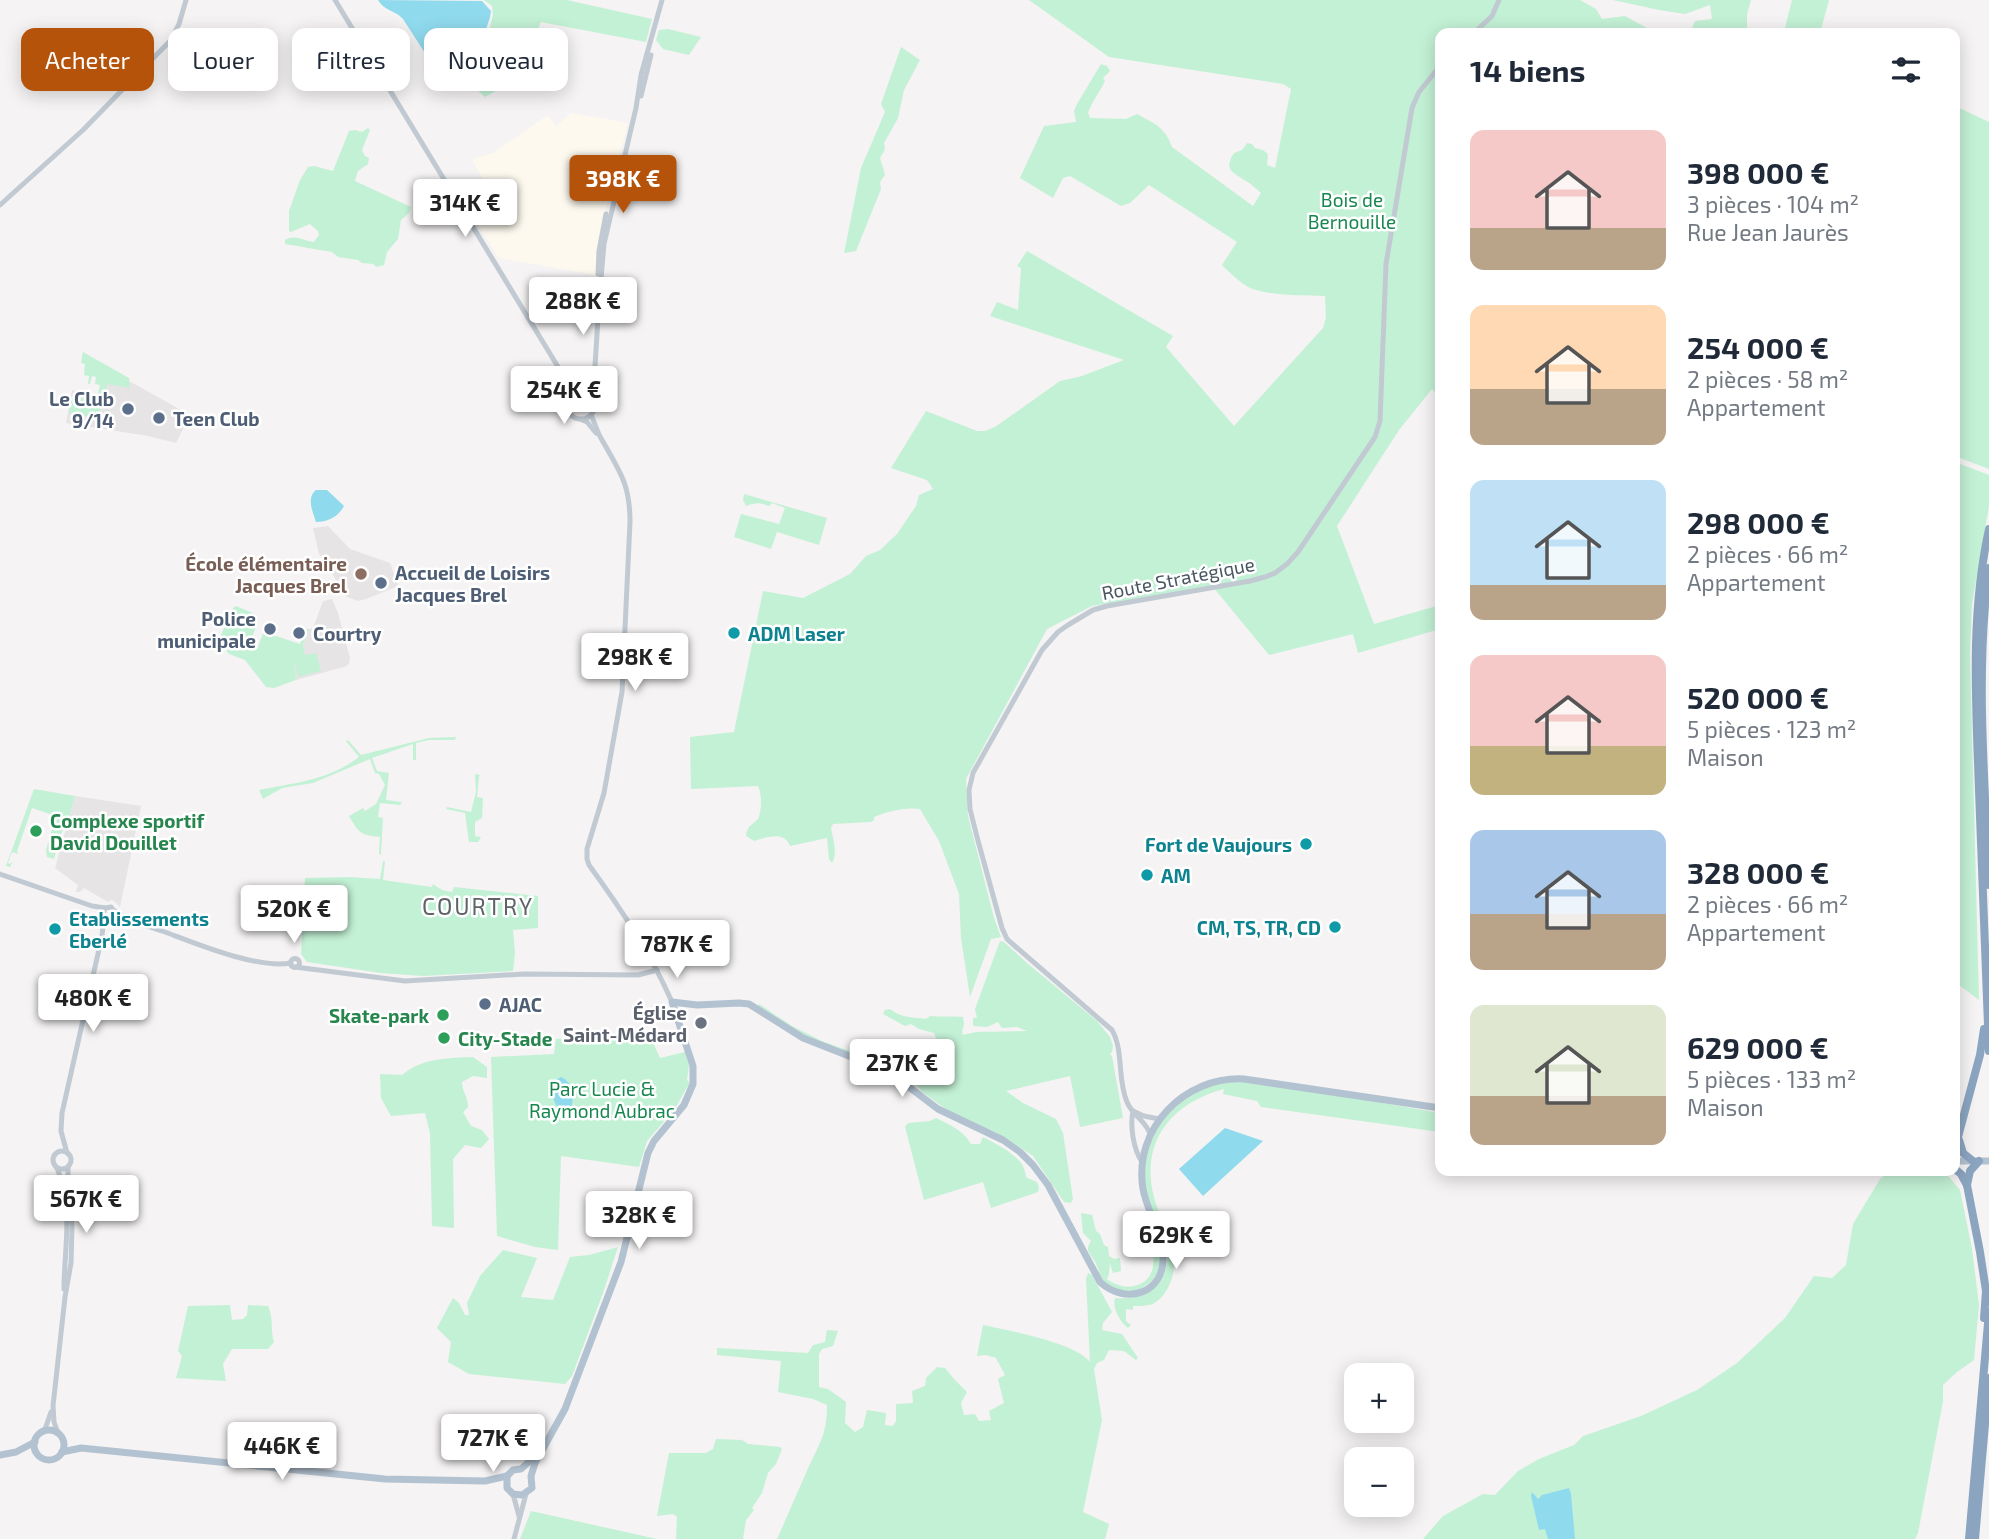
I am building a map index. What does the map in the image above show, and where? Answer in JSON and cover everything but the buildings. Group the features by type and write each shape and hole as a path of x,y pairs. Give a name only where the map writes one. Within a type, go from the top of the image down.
{"highway":[{"path":"1960,1133 1982,1044 1987,998 1975,659 1979,593 1989,529"},
{"path":"1989,568 1984,615 1982,685 1989,885"},
{"path":"1985,1014 1989,1051"},
{"path":"1960,1141 1963,1153 1976,1161 1970,1171 1967,1185"},
{"path":"1960,1173 1967,1185 1985,1283 1984,1319 1987,1331"},
{"path":"1969,1539 1989,1312"},
{"path":"1975,1539 1989,1378"}],"main road":[{"path":"672,1002 751,1005 811,1042 882,1069 938,1109 1003,1140 1032,1165 1056,1198 1100,1282 1120,1294 1139,1293 1148,1289 1157,1280 1162,1269 1164,1257 1160,1239 1144,1195 1142,1161 1150,1133 1158,1121 1175,1101 1192,1090 1231,1079 1435,1107"},
{"path":"485,1482 522,1496 532,1488 531,1476 541,1451 565,1409 621,1262 648,1153 654,1141 684,1105 693,1084 693,1066 672,1002"},
{"path":"676,1011 697,1005"},
{"path":"1960,1161 1989,1161"},
{"path":"16,1452 35,1442 44,1432 51,1431 81,1448"},
{"path":"35,1442 38,1454 50,1460 62,1452 64,1446 60,1437"},
{"path":"62,1452 81,1448 385,1479 485,1482 521,1469 529,1472 531,1476"},
{"path":"521,1469 541,1451"},
{"path":"0,1455 16,1452 38,1454"},
{"path":"507,1476 510,1491"}],"street":[{"path":"0,205 83,130 171,40 186,0"},
{"path":"335,0 566,380 570,397 568,410 573,416 587,422 601,439 626,484 629,522 622,692 604,793 586,856 589,865 635,931 672,1002"},
{"path":"601,439 592,415 595,407 593,375 600,277 599,251 636,108 641,75 662,0"},
{"path":"1479,28 1492,16 1499,0"},
{"name":"Route Stratégique","path":"1150,1133 1125,1097 1117,1041 1112,1030 1004,934 970,808 969,790 973,773 1042,650 1058,632 1083,615 1107,606 1250,581 1275,572 1298,552 1375,437 1380,421 1385,264 1412,108 1419,92 1435,72"},
{"path":"570,397 591,383 593,375"},
{"path":"566,380 593,398"},
{"path":"580,419 592,415"},
{"path":"0,874 108,914 230,954 271,963 295,964 309,969 405,981 524,974 638,975 657,970"},
{"path":"60,1437 54,1422 53,1406 65,1297 67,1224 62,1183 53,1161 57,1153 63,1108 108,914"},
{"path":"1142,1161 1138,1156 1131,1120 1133,1111 1158,1121"},
{"path":"1141,1120 1158,1121"},
{"path":"61,1131 71,1160 68,1182 73,1237 65,1297"},
{"path":"57,1153 67,1153"},
{"path":"57,1168 68,1167"},
{"path":"44,1432 53,1406"},
{"path":"510,1491 519,1519"},
{"path":"514,1539 526,1494"}],"shaded area":[{"path":"571,113 628,123 600,231 596,275 499,258 464,203 487,188 472,159 493,153 548,115 556,126"},
{"path":"111,377 131,382 190,415 176,443 66,423 72,390 99,395"},
{"path":"328,526 350,549 390,563 398,585 358,601 345,596 330,564 319,554 313,528"},
{"path":"332,599 350,658 349,664 296,680 292,659 305,655 303,645 309,629 313,628 323,601"},
{"path":"75,796 141,806 120,907 114,901 108,902 84,888 76,892 78,885 55,868"}],"green space":[{"path":"484,0 567,0 652,19 646,42 541,22 539,28 490,28 492,6"},
{"name":"Bois de Bernouille","path":"1029,0 1580,0 1596,9 1602,19 1625,16 1647,28 1435,28 1435,393 1432,389 1399,430 1337,526 1374,624 1435,606 1435,630 1358,653 1353,634 1269,655 1213,587 1092,606 1047,629 966,779 968,816 1001,937 991,939 970,997 961,938 959,894 939,841 920,809 891,811 874,817 871,822 833,824 831,828 835,850 832,863 829,859 827,838 790,846 784,838 779,837 754,841 746,836 749,828 758,819 761,807 758,786 691,789 690,737 734,732 763,591 803,598 850,574 866,556 880,550 897,534 916,506 919,495 933,489 927,480 891,468 926,411 977,431 985,431 995,427 1060,381 1082,376 1124,360 990,316 997,302 1018,310 1021,268 1017,266 1027,251 1173,336 1166,347 1234,426 1323,328 1326,317 1325,296 1270,293 1240,282 1222,265 1237,242 1149,185 1130,203 1121,206 1070,176 1063,178 1053,198 1020,178 1044,126 1076,122 1074,111 1077,104 1101,64 1107,66 1110,71 1103,78 1105,81 1088,113 1090,118 1126,119 1137,114 1163,130 1172,147 1253,206 1261,193 1237,176 1229,163 1234,153 1242,150 1247,143 1268,154 1267,165 1275,168 1291,89 1283,84 1109,57"},
{"path":"1613,0 1751,0 1747,28 1692,28 1695,21 1712,19 1710,5 1685,14"},
{"path":"1792,0 1829,0 1821,28 1785,28"},
{"path":"668,29 701,37 689,55 663,49 656,40 659,30"},
{"path":"901,47 920,60 904,90 898,118 884,143 885,149 880,158 885,175 880,182 881,189 856,251 844,253 861,168 885,112 881,104"},
{"path":"478,91 496,91 485,97"},
{"path":"1960,108 1989,122 1989,469 1960,458"},
{"path":"368,128 370,130 362,150 369,158 368,164 358,171 355,181 411,207 401,220 398,239 387,252 384,265 377,267 338,257 332,252 285,244 285,240 292,238 314,242 319,235 310,224 289,231 289,211 300,180 308,167 333,171 349,131 362,132"},
{"path":"83,352 129,378 130,388 107,384 105,396 98,394 100,385 95,384 96,377 92,376 88,384 89,376 84,375 85,364 81,363"},
{"path":"72,397 102,402 99,418 69,413"},
{"path":"1960,464 1989,475 1989,506 1972,604 1970,654 1979,1000 1960,986"},
{"path":"744,494 827,518 819,545 777,532 771,549 734,537 741,514 779,524 785,508 772,503 769,506 757,503 746,506"},
{"path":"236,606 255,614 253,621 257,623 250,644 258,647 267,623 270,624 267,633 300,644 306,629 309,629 303,645 305,655 316,653 321,671 298,677 293,658 296,680 274,688 266,687 245,660 229,654 218,642"},
{"path":"456,737 455,740 416,743 416,760 413,760 413,744 372,758 377,771 389,773 386,800 402,802 400,805 380,803 378,817 383,818 381,855 380,837 361,832 349,816 376,804 385,785 379,774 375,773 370,759 313,783 282,788 263,799 259,790 311,780 348,765 359,757 346,741 348,740 361,755 429,738"},
{"path":"475,774 480,775 477,797 483,798 482,818 475,822 475,836 481,837 478,842 469,842 465,813 446,809 447,807 471,812 476,792"},
{"path":"34,789 75,796 66,829 63,828 54,859 47,857 46,850 56,816 32,808 18,854 12,852 8,863 13,861 10,867 6,866"},
{"path":"383,861 383,880 432,887 433,884 452,892 454,887 538,896 538,928 513,930 513,971 423,976 307,962 301,954 305,878 380,879"},
{"path":"1000,941 1097,1021 1110,1037 1113,1046 1110,1054 1123,1118 1080,1127 1070,1076 1006,1091 1023,1103 1056,1119 1063,1133 1073,1199 1071,1203 1064,1202 1033,1156 1006,1138 980,1128 946,1109 909,1079 903,1079 812,1040 758,1007 759,1004 792,1026 822,1041 880,1062 883,1050 922,1049 936,1038 934,1033 911,1024 905,1026 883,1014 885,1010 926,1019 930,1016 963,1017 963,1035 976,1032 1027,1031 1017,1027 1002,1028 998,1022 987,1027 973,1026 973,1018 977,1018 975,1009"},
{"name":"Parc Lucie & Raymond Aubrac","path":"649,1034 660,1058 685,1052 689,1066 689,1087 675,1109 647,1141 639,1167 561,1156 558,1250 535,1247 497,1236 491,1057 554,1054 556,1039"},
{"path":"473,1057 487,1067 487,1078 473,1076 462,1082 468,1107 463,1112 471,1126 482,1130 489,1139 481,1148 465,1145 453,1159 454,1228 432,1226 430,1133 425,1113 391,1116 381,1098 380,1074 402,1075 427,1062"},
{"path":"1227,1082 1244,1082 1355,1098 1435,1112 1435,1131 1261,1107 1257,1101 1223,1094 1224,1089 1190,1103 1176,1113 1165,1126 1152,1156 1153,1193 1173,1249 1171,1281 1157,1301 1150,1305 1133,1306 1133,1310 1126,1309 1126,1321 1131,1325 1128,1328 1117,1314 1115,1298 1133,1297 1150,1291 1159,1283 1167,1259 1145,1185 1145,1168 1154,1135 1173,1108 1186,1098"},
{"path":"936,1118 960,1131 971,1144 980,1144 983,1137 1011,1153 1024,1168 1027,1178 1037,1182 1038,1192 991,1208 983,1182 924,1200 905,1127 908,1123"},
{"path":"1884,1176 1948,1176 1960,1190 1972,1249 1979,1305 1974,1360 1943,1385 1943,1401 1915,1539 1423,1539 1443,1516 1483,1494 1495,1495 1518,1471 1539,1459 1574,1445 1583,1436 1641,1416 1697,1390 1737,1363 1785,1318 1814,1276 1832,1278 1846,1265 1853,1224"},
{"path":"1081,1213 1092,1215 1096,1231 1108,1247 1109,1256 1120,1258 1121,1271 1113,1273 1110,1263 1107,1279 1127,1287 1144,1282 1153,1268 1153,1249 1146,1221 1148,1217 1158,1242 1160,1258 1159,1268 1149,1284 1133,1290 1124,1290 1103,1281 1088,1251 1091,1241 1083,1233"},
{"path":"618,1247 572,1376 565,1384 469,1374 448,1362 451,1342 437,1328 453,1298 465,1315 469,1315 467,1303 480,1276 503,1250 537,1258 521,1297 553,1300 570,1257"},
{"path":"1088,1273 1092,1275 1112,1312 1103,1323 1102,1330 1122,1334 1138,1358 1136,1360 1124,1351 1109,1350 1104,1360 1097,1363 1094,1369 1102,1420 1083,1512 1109,1524 1105,1539 777,1539 821,1440 827,1405 813,1399 778,1392 781,1361 717,1355 717,1348 808,1353 813,1345 825,1342 827,1330 838,1331 833,1346 822,1349 819,1354 819,1387 828,1389 846,1402 845,1423 855,1432 863,1427 867,1410 886,1413 885,1425 893,1426 896,1421 896,1404 913,1403 912,1391 925,1386 926,1378 937,1367 945,1368 967,1392 961,1403 964,1415 975,1414 979,1421 991,1420 989,1411 1004,1403 998,1379 1005,1375 996,1358 977,1356 983,1325 1056,1343 1082,1355 1090,1362 1086,1279"},
{"path":"230,1305 232,1320 243,1319 247,1315 248,1305 268,1306 274,1342 268,1349 232,1349 223,1364 226,1381 176,1378 182,1356 178,1351 188,1306"},
{"path":"716,1439 742,1440 748,1444 782,1449 776,1464 768,1473 762,1493 752,1508 754,1510 746,1520 743,1539 676,1539 677,1517 673,1514 657,1516 669,1453 706,1453 713,1449"},
{"path":"531,1511 657,1539 520,1539"}],"water":[{"path":"378,0 482,1 491,11 487,28 424,28 424,52 403,19"},
{"path":"316,490 327,490 344,506 336,516 316,522 311,497"},
{"path":"561,1077 569,1083 573,1097 570,1113 567,1115 559,1109 553,1097 553,1082"},
{"path":"1225,1128 1263,1141 1203,1196 1179,1169"},
{"path":"1569,1488 1575,1539 1548,1539 1545,1529 1539,1530 1532,1492 1538,1499 1542,1495"}],"place":[{"name":"Le Club 9/14","path":"128,409"},
{"name":"Teen Club","path":"159,418"},
{"name":"École élémentaire Jacques Brel","path":"361,574"},
{"name":"Accueil de Loisirs Jacques Brel","path":"381,583"},
{"name":"Police municipale","path":"270,629"},
{"name":"Courtry","path":"299,633"},
{"name":"ADM Laser","path":"734,633"},
{"name":"Complexe sportif David Douillet","path":"36,831"},
{"name":"Fort de Vaujours","path":"1306,844"},
{"name":"AM","path":"1147,875"},
{"name":"CM, TS, TR, CD","path":"1335,927"},
{"name":"Etablissements Eberlé","path":"55,929"},
{"name":"AJAC","path":"485,1004"},
{"name":"Skate-park","path":"443,1015"},
{"name":"Église Saint-Médard","path":"701,1023"},
{"name":"City-Stade","path":"444,1038"}],"district":[{"name":"COURTRY","path":"478,906"}]}
